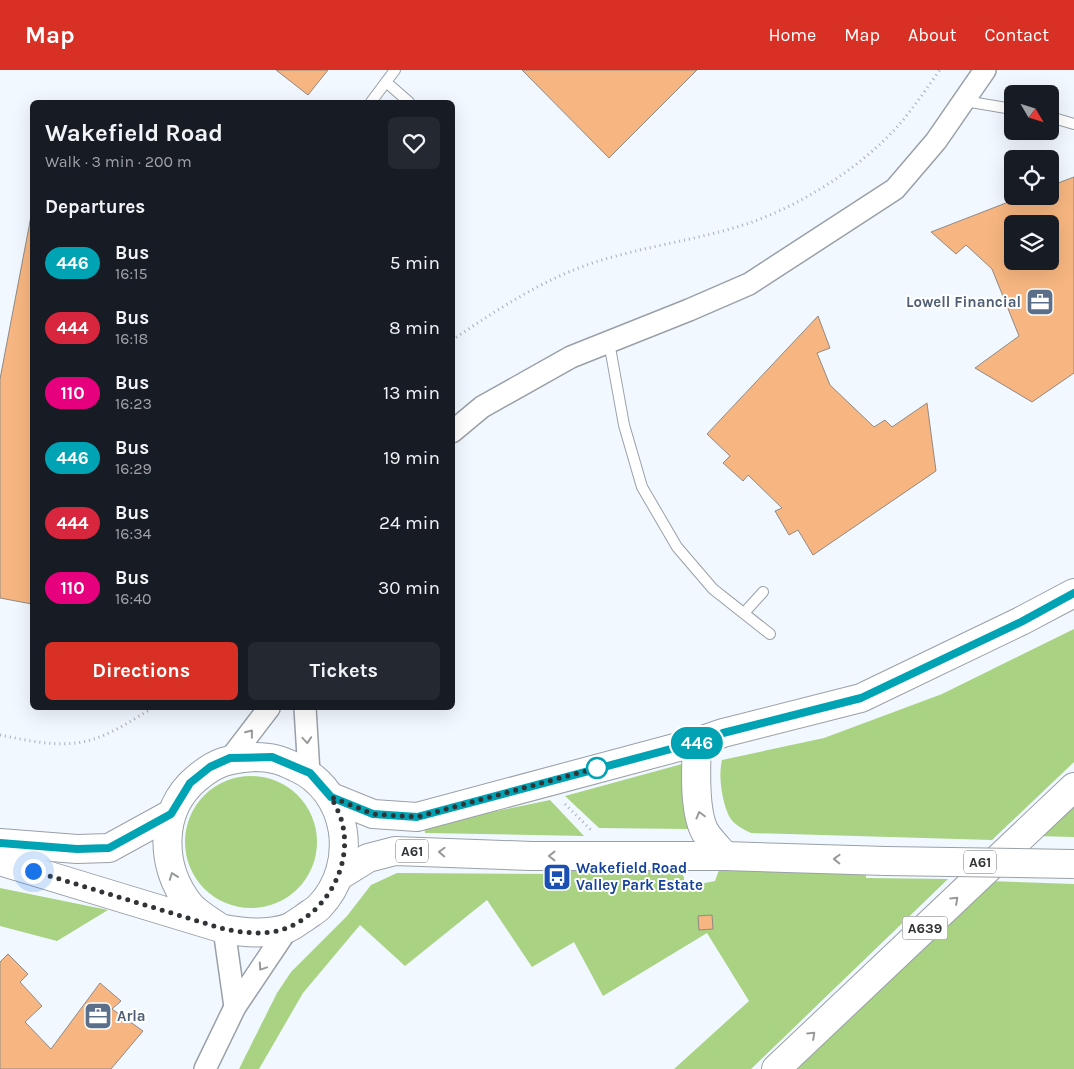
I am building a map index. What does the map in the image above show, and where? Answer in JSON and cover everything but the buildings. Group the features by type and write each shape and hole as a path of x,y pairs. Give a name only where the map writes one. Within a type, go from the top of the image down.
{"main road":[{"name":"A61","path":"331,797 373,814 417,817 553,779 697,742 723,733 861,698 1021,622 1074,593"},
{"path":"697,742 695,770 698,805 705,834 725,856"},
{"name":"A61","path":"220,927 190,906 172,878 166,846 171,814 190,783 210,767 230,758 272,757 310,773 331,797 342,822 345,849 340,876"},
{"name":"A639","path":"776,1069 1074,786"},
{"name":"A61","path":"0,843 77,849 109,848 171,814"},
{"name":"A61","path":"0,861 220,927 252,934 288,928 319,907 340,876 368,858 395,851 1074,864"}],"street":[{"path":"455,430 482,407 571,357 749,284 895,189 936,141 985,70"},
{"path":"230,758 268,710"},
{"path":"305,710 310,773"},
{"path":"220,927 235,1007"},
{"path":"205,1069 235,1007 288,928"}],"lane":[{"path":"372,100 395,70"},
{"path":"386,82 407,100"},
{"path":"965,101 1004,108"},
{"path":"1059,120 1074,124"},
{"path":"609,342 624,425 642,487 677,547 713,589 770,634"},
{"path":"744,614 763,592"}],"path":[{"path":"455,338 533,290 583,266 649,247 752,222 791,204 846,172 872,151 896,128 940,70"},
{"path":"0,735 41,742 78,743 115,730 150,710"},
{"path":"553,779 559,798 597,836 597,856"}],"green space":[{"path":"1074,629 1074,762 992,840 751,833 736,824 729,816 721,788 720,773 722,760 824,738 942,694"},
{"path":"682,764 687,768 695,824 688,829 599,828 565,796"},
{"path":"251,776 276,781 288,787 306,805 312,817 317,842 312,867 306,879 288,897 276,903 251,908 226,903 214,897 196,879 190,867 185,842 190,817 196,805 214,787 226,781"},
{"path":"550,800 584,836 425,833 424,826"},
{"path":"1074,800 1074,837 1035,836"},
{"path":"584,867 676,867 684,877 684,887 715,881 719,870 866,871 866,878 948,879 751,1069 674,1069 749,1001 707,933 603,996 574,942 532,967 487,900 405,966 360,925 303,993 259,1069 239,1069 277,993 291,972 347,916 371,885 397,873 561,874"},
{"path":"988,881 1074,884 1074,1069 792,1069"},
{"path":"0,888 108,910 57,941 0,926"}],"bus line":[{"name":"446","path":"0,843 77,849 109,848 171,814 190,783 210,767 230,758 272,757 310,773 331,797 373,814 417,817 553,779 697,742 723,733 861,698 1021,622 1074,593"}],"place":[{"name":"Lowell Financial","path":"1040,302"},
{"name":"Wakefield Road Valley Park Estate","path":"557,877"},
{"name":"Arla","path":"98,1016"}],"route":[{"path":"33,871 216,925 224,929 252,934 288,928 319,907 340,876 345,849 342,822 331,797 373,814 417,817 597,768"}]}
